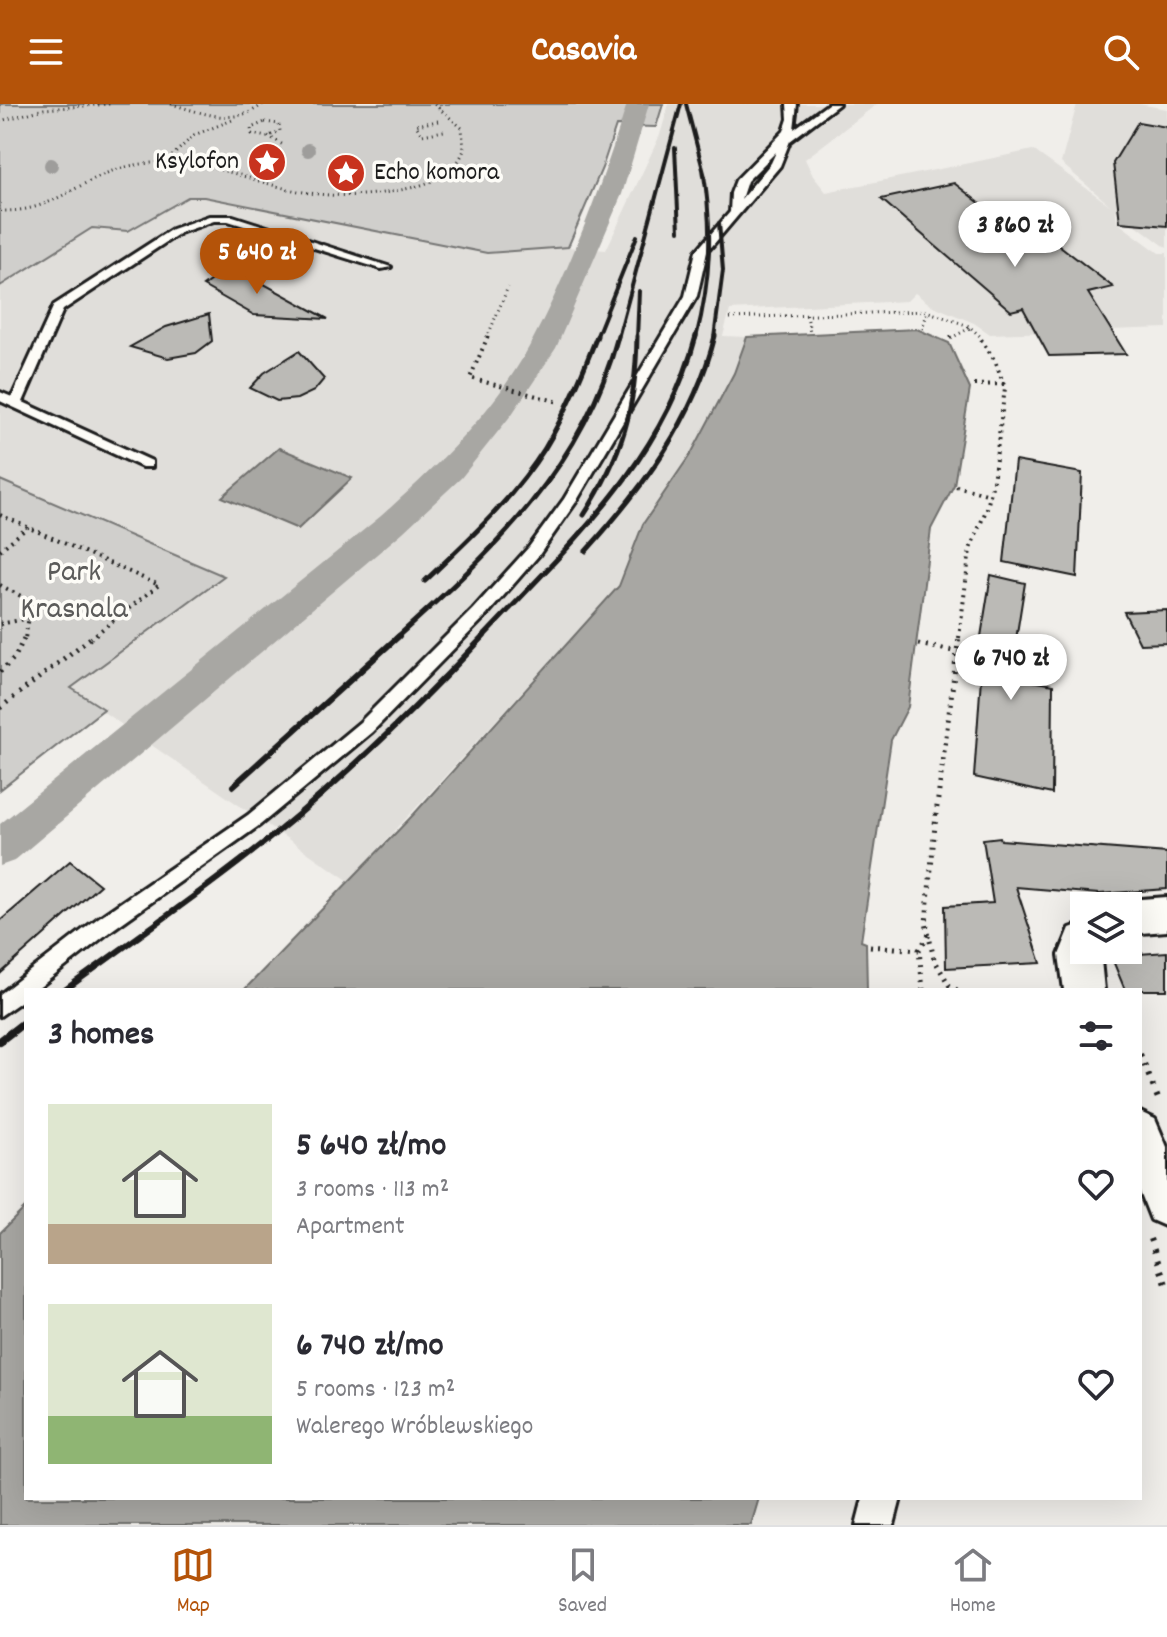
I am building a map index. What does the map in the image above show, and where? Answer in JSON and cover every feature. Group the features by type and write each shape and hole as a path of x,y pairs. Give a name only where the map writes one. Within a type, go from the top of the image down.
{"street":[{"path":"1142,916 1167,914"},
{"path":"1080,964 1081,988"},
{"path":"1151,1120 1158,1220"},
{"path":"875,1525 881,1500"}],"lane":[{"path":"0,1006 105,924 254,820 366,727 479,613 534,551 569,502 691,296 702,251 776,164 793,118 792,104"},
{"path":"786,140 834,104"},
{"path":"16,403 58,308 176,231 213,218 229,218 385,267"},
{"path":"0,396 147,464"}],"path":[{"path":"0,121 29,111 110,104"},
{"path":"171,104 236,119"},
{"path":"165,163 194,135 253,114 263,104"},
{"path":"0,211 42,208 67,198 111,172 165,163 232,172 308,194 359,195 407,189 449,172 463,155 465,137 462,127 434,104"},
{"path":"243,118 257,125"},
{"path":"438,121 416,125 422,135 444,131"},
{"path":"268,136 280,131 279,124 265,122 251,128 252,134 268,136 285,146"},
{"path":"508,287 470,378 559,402"},
{"path":"922,329 928,311"},
{"path":"730,318 928,311 970,327 983,339 1004,384 990,495 970,549 936,814 926,923 934,959 954,988"},
{"path":"807,315 810,333"},
{"path":"950,338 970,327"},
{"path":"974,385 1004,384"},
{"path":"956,486 990,495"},
{"path":"0,515 159,585 0,708"},
{"path":"0,550 28,527"},
{"path":"0,585 32,602 28,638 21,653 0,672"},
{"path":"0,624 30,618"},
{"path":"918,644 958,652"},
{"path":"923,988 919,950 929,935"},
{"path":"870,946 919,950"},
{"path":"1142,1066 1151,1120"},
{"path":"1158,1220 1167,1287"}],"shaded area":[{"path":"669,104 877,104 805,159 826,192 1033,150 1111,206 1061,163 1077,104 1139,104 1167,109 1167,248 1116,210 1117,222 1159,253 1167,253 1167,328 990,334 974,323 931,305 915,293 907,301 730,310 723,336 747,337 734,373 692,453 643,524 619,586 349,881 70,689 223,576 0,480 0,286 92,228 128,231 188,197 204,197 487,253 568,247 606,250 660,135"},
{"path":"917,329 949,343 970,389 954,485 931,529 908,707 891,740 861,941 866,943 867,988 246,988 414,814 619,586 643,524 692,452 734,373 747,337"},
{"path":"279,448 352,478 298,529 222,497"},
{"path":"24,1209 24,1500 758,1500 751,1525 0,1525 0,1233"}],"green space":[{"path":"0,104 663,104 656,127 616,126 602,168 568,247 487,253 204,197 188,197 128,231 92,228 0,286"},
{"name":"Park Krasnala","path":"0,480 224,576 71,688 104,709 0,790"}],"building":[{"path":"1138,122 1167,127 1167,226 1120,222 1113,163"},
{"path":"954,183 1018,233 1037,228 1113,287 1088,293 1126,354 1049,356 1023,308 1011,311 881,199"},
{"path":"231,266 328,319 254,315 203,286"},
{"path":"209,314 212,341 196,353 168,358 130,347 166,327"},
{"path":"299,351 324,379 314,391 297,399 277,401 250,388 264,373"},
{"path":"1015,461 1082,473 1077,577 1004,562"},
{"path":"991,575 1025,583 1010,677 1053,685 1052,794 974,777 983,649 979,649"},
{"path":"1167,610 1167,643 1140,644 1124,612"},
{"path":"1000,837 1001,840 1167,853 1167,889 1075,892 1016,887 1041,963 946,968 945,906 993,903 983,839"},
{"path":"70,861 100,885 0,974 0,921"},
{"path":"1167,952 1167,990 1124,988 1114,964 1142,964 1142,954"}],"waterway":[{"path":"0,848 392,524 450,471 502,408 542,348 610,194 638,104"}],"railway":[{"path":"618,338 681,104"},
{"path":"686,104 703,170"},
{"path":"675,148 679,231"},
{"path":"696,338 709,254 703,170"},
{"path":"703,170 705,177"},
{"path":"714,338 723,270 719,223"},
{"path":"596,338 637,236"},
{"path":"637,338 639,291"},
{"path":"425,581 489,518 532,467 560,421 597,336"},
{"path":"396,638 467,572 531,504 582,426 602,383 618,336"},
{"path":"584,515 609,471 625,430 634,386 637,336"},
{"path":"482,638 579,535 636,463 661,423 681,381 696,336"},
{"path":"586,551 627,503 664,451 694,396 715,336"},
{"path":"233,786 399,636"},
{"path":"68,988 224,874 303,810 383,738 484,636"},
{"path":"19,1026 24,1022"},
{"path":"0,1041 22,1024"}],"place":[{"name":"Ksylofon","path":"267,162"},
{"name":"Echo komora","path":"346,173"}]}
